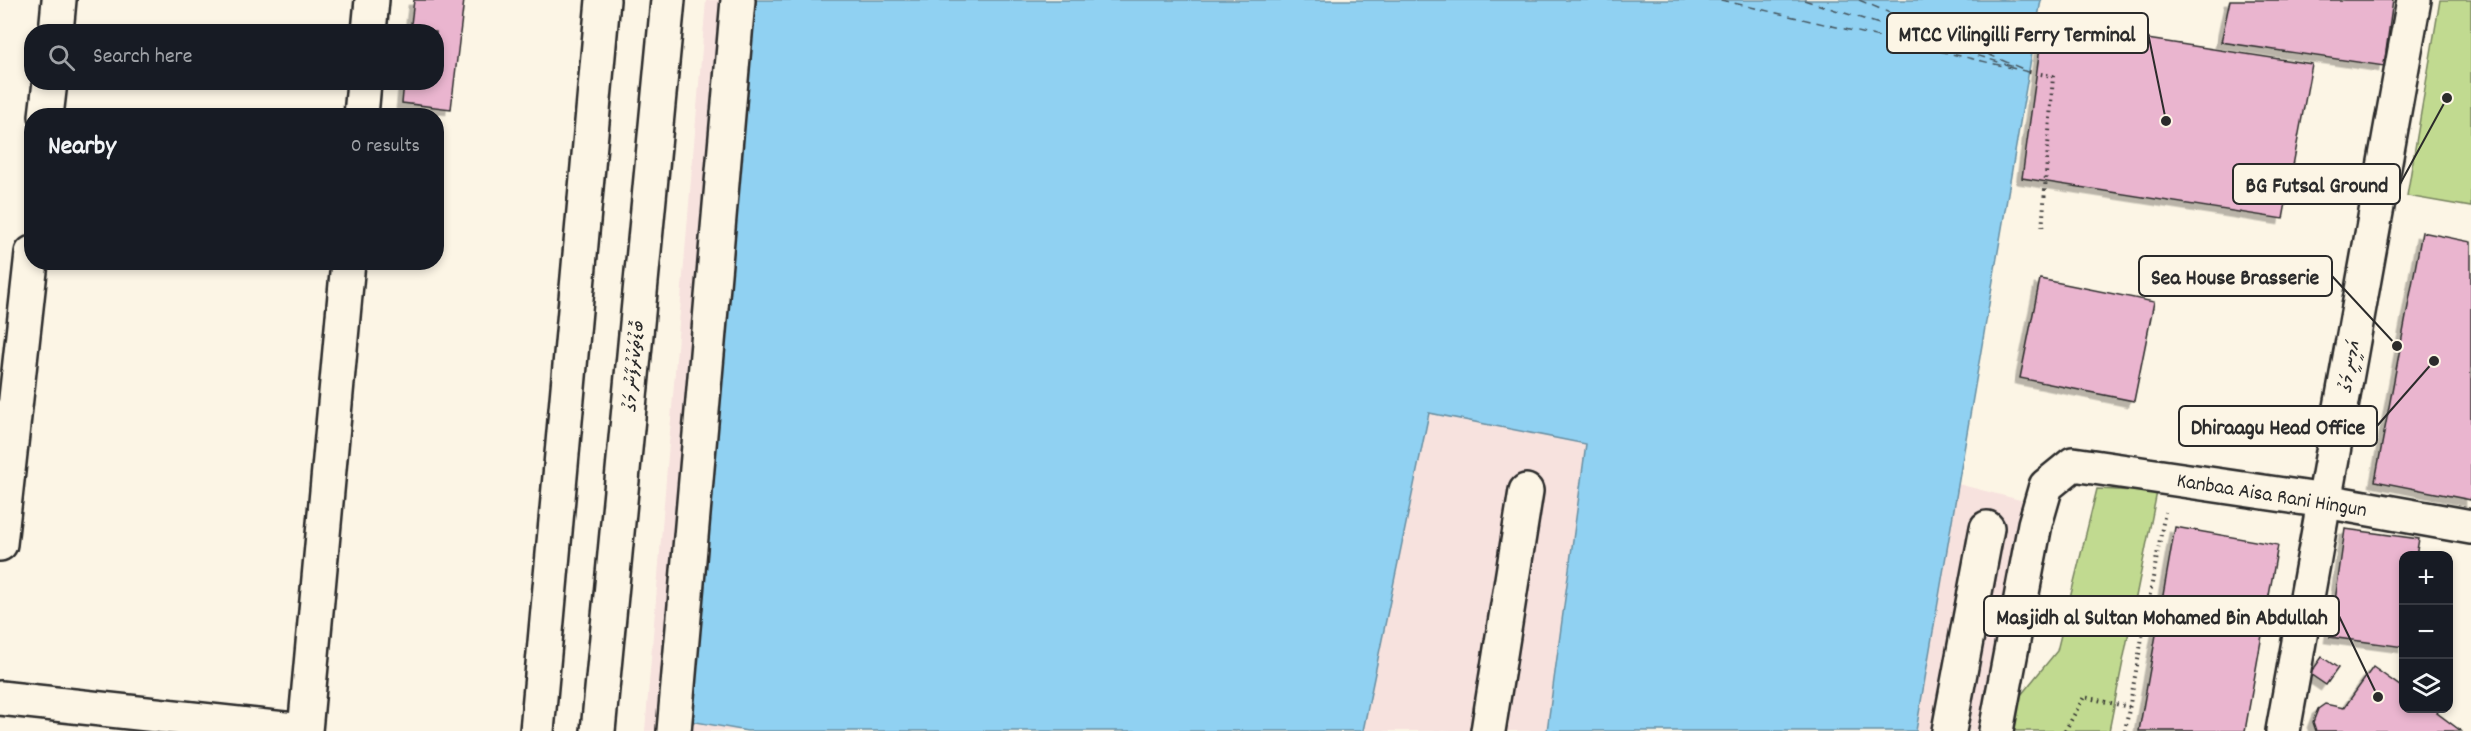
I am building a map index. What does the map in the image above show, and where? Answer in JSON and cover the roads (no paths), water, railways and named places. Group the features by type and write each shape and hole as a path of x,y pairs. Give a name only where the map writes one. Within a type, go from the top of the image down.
{"main road":[{"path":"57,24 59,0"},
{"path":"370,24 372,0"},
{"path":"537,731 603,0"},
{"name":"ބޮޑުތަކުރުފާނު މަގު","path":"598,731 668,0"},
{"path":"674,731 738,0"},
{"name":"އަމީނީ މަގު","path":"2283,731 2414,0"},
{"path":"47,108 49,90"},
{"path":"362,108 363,90"},
{"path":"0,544 30,270"},
{"path":"0,698 304,731 347,270"},
{"name":"Kanbaa Aisa Rani Hingun","path":"1996,731 2038,514 2046,486 2073,464 2325,501 2471,527"},
{"path":"1488,731 1526,491"},
{"path":"1949,731 1987,528"}],"water":[{"path":"756,0 2041,0 1916,731 1547,731 1586,444 1429,413 1363,731 747,731 690,721"}],"place":[{"name":"BG Futsal Ground","path":"2447,98"},
{"name":"MTCC Vilingilli Ferry Terminal","path":"2166,121"},
{"name":"Sea House Brasserie","path":"2397,346"},
{"name":"Dhiraagu Head Office","path":"2434,361"},
{"name":"Masjidh al Sultan Mohamed Bin Abdullah","path":"2378,697"}]}
